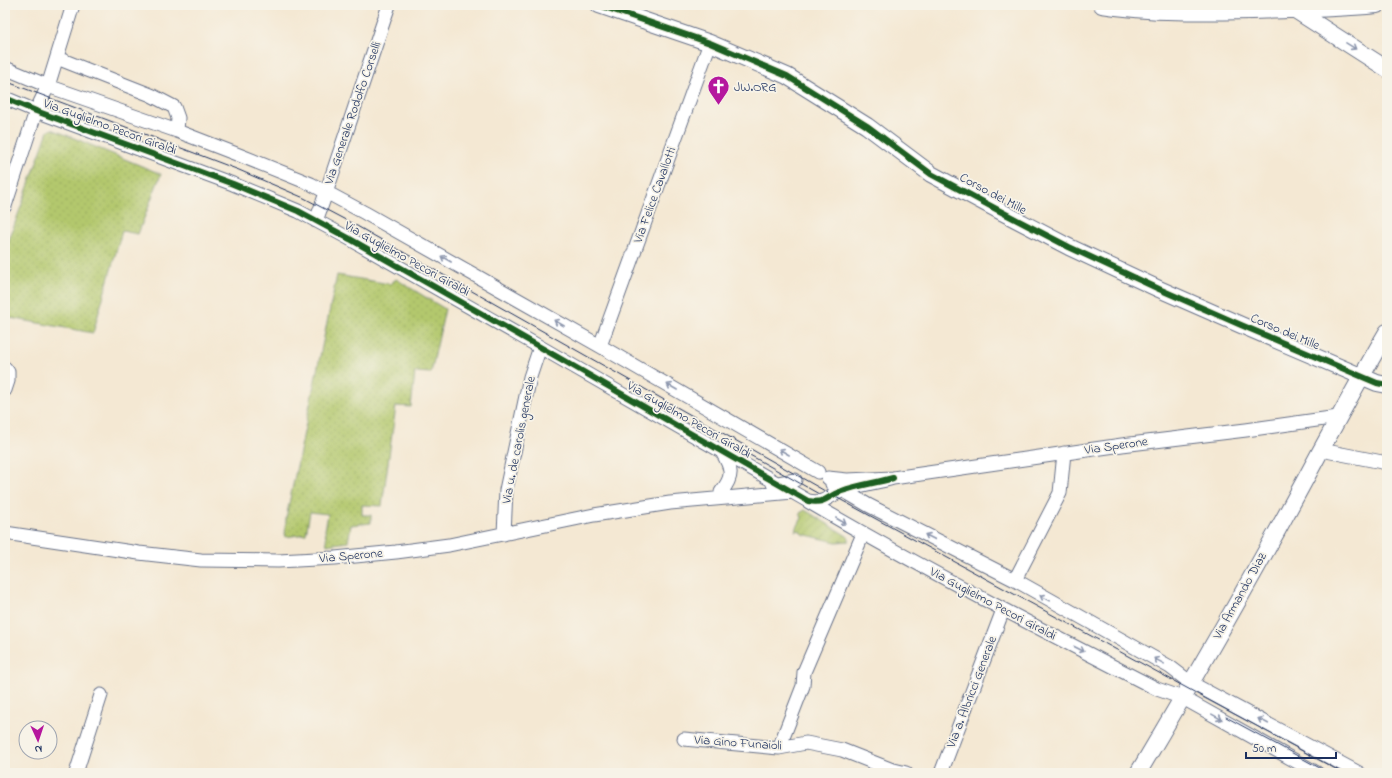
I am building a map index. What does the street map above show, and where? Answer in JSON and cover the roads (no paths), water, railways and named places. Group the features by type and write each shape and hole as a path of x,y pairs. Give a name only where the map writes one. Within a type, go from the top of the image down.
{"street":[{"path":"5,206 36,111 48,86 73,5"},
{"name":"Via Generale Rodolfo Corselli","path":"316,221 389,5"},
{"name":"Corso dei Mille","path":"599,5 710,43 787,76 867,126 931,174 1069,247 1241,326 1377,383 1387,385"},
{"path":"1102,5 1124,9 1178,13 1237,8 1295,10 1348,8 1377,5"},
{"path":"1328,32 1336,18 1348,8"},
{"path":"1295,10 1387,69"},
{"name":"Via Felice Cavallotti","path":"600,346 710,43"},
{"path":"57,58 151,95 174,107 178,118 177,131"},
{"name":"Via Guglielmo Pecori Giraldi","path":"5,68 48,86 177,131 311,184 600,346 868,505 1015,580 1170,667 1191,683 1359,773"},
{"name":"Via Guglielmo Pecori Giraldi","path":"5,98 36,111 233,184 298,211 540,347 777,484"},
{"name":"Via Armando Diaz","path":"1138,773 1183,698 1338,417 1387,332"},
{"name":"Via u. de carolis generale","path":"504,534 506,490 530,378 540,347"},
{"path":"5,368 8,372 8,382 5,390"},
{"name":"Via Sperone","path":"893,478 1338,417"},
{"path":"1321,450 1387,463"},
{"path":"721,492 730,480 731,471 722,452"},
{"path":"1015,580 1060,493 1064,454"},
{"path":"798,492 797,475 801,473 831,484 872,484 893,478"},
{"path":"831,484 848,480 893,478"},
{"path":"694,501 721,492 777,484 821,502 826,500 831,484"},
{"path":"868,505 866,493 872,484"},
{"path":"694,501 798,492"},
{"name":"Via Guglielmo Pecori Giraldi","path":"798,492 863,534 1004,610 1157,688 1183,698 1317,773"},
{"name":"Via Sperone","path":"5,533 185,559 271,561 335,558 449,545 594,515 694,501"},
{"path":"779,748 803,686 804,672 863,534"},
{"name":"Via a. Albricci Generale","path":"941,773 1004,610"},
{"path":"76,773 101,695"},
{"name":"Via Gino Funaioli","path":"684,739 779,748 806,743 842,750 890,769 906,773"}],"tram line":[{"path":"5,81 239,170 304,198 357,226 832,495 1343,773"},
{"path":"725,441 819,494"},
{"path":"1226,717 1329,773"}],"place":[{"name":"JW.ORG","path":"719,106"}]}
